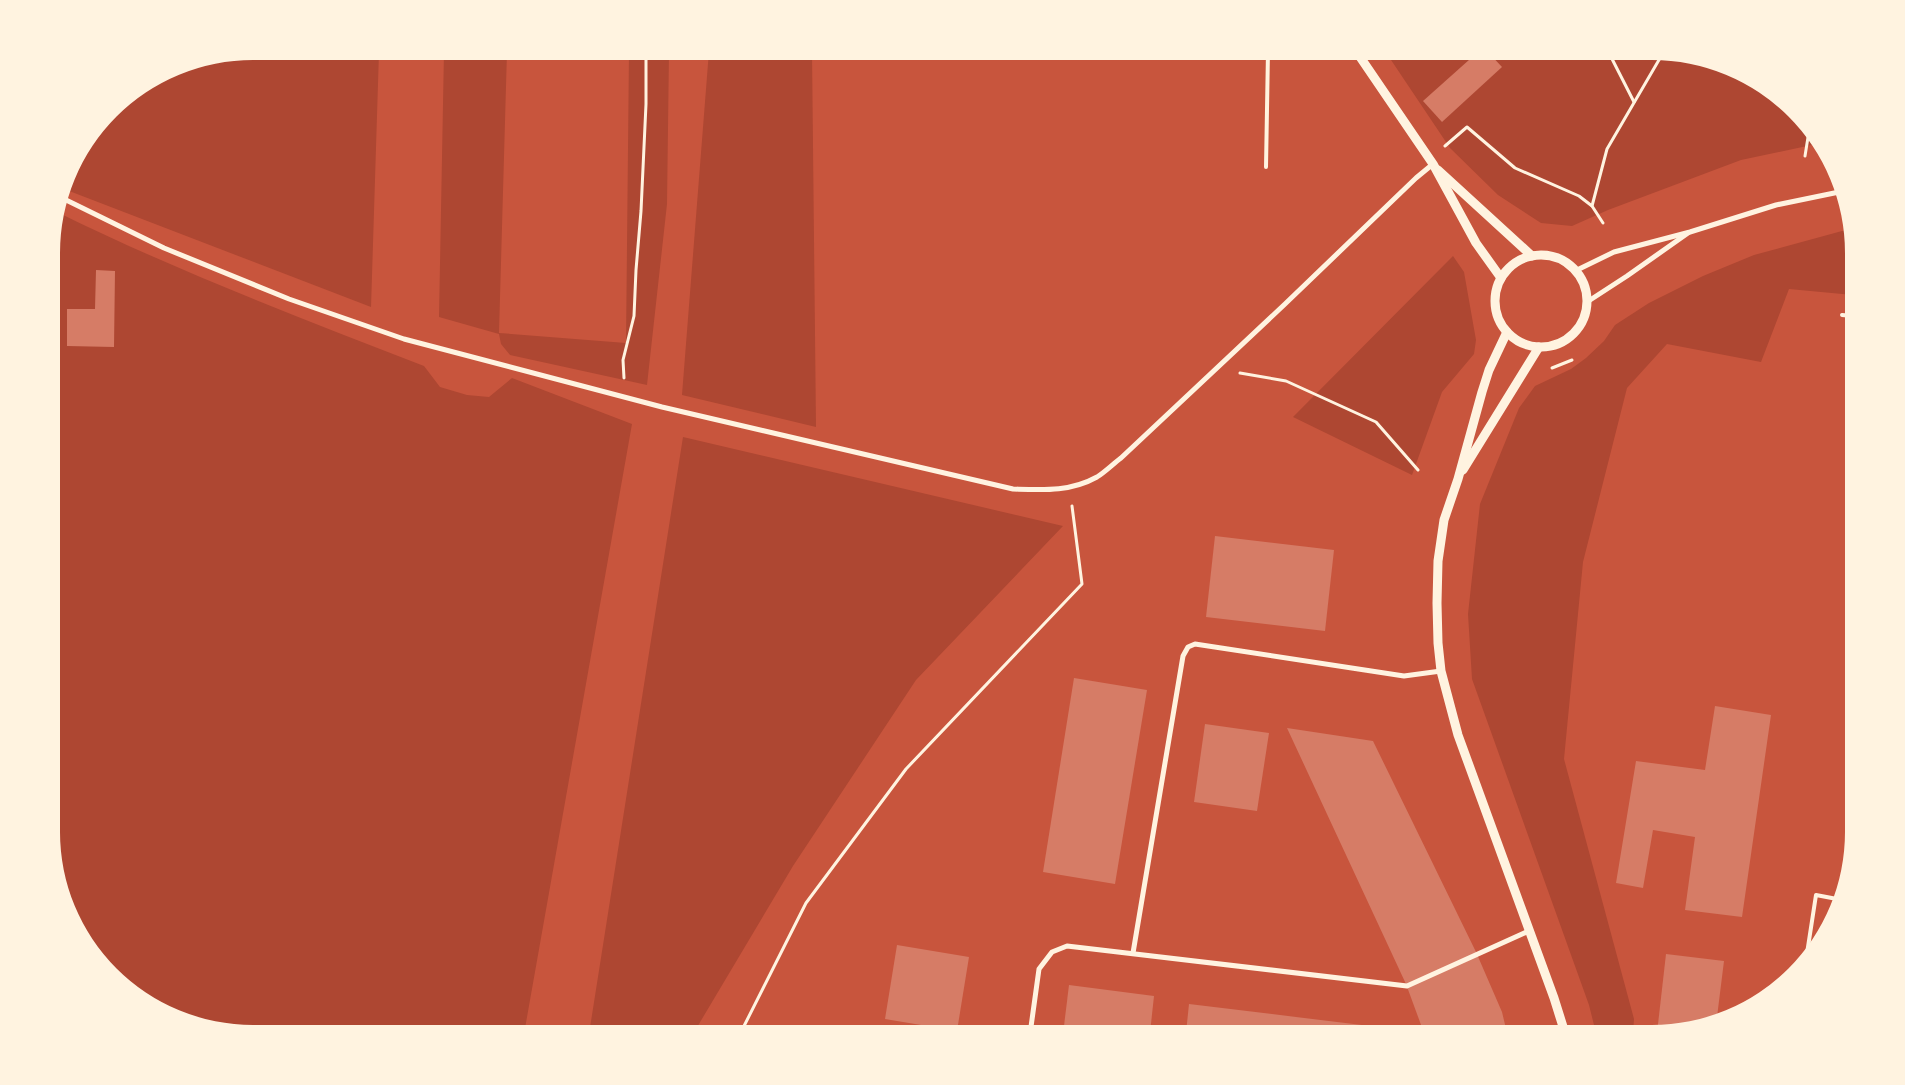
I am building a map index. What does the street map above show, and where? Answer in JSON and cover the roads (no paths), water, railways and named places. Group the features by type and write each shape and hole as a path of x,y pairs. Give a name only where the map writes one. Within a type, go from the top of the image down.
{"street":[{"path":"1362,60 1433,164 1476,243 1501,278"},
{"path":"1433,164 1532,256"},
{"path":"68,201 164,248 289,298 404,339 662,407 1014,489 1042,490 1069,488 1097,477 1121,458 1433,164"},
{"path":"1576,271 1614,252 1690,232 1776,205 1835,193"},
{"path":"1587,302 1690,232"},
{"path":"1544,255 1566,263 1576,271 1582,280 1587,302 1586,312 1582,322 1569,338 1550,346 1539,347 1527,345 1516,340 1507,332 1499,320 1495,306 1496,292 1501,278 1509,268 1519,260 1544,255"},
{"path":"1507,332 1489,370 1458,479 1444,520 1438,561 1437,603 1441,670 1458,735 1562,1025"},
{"path":"1458,479 1539,347"},
{"path":"1133,953 1183,656 1188,647 1195,644 1404,676 1441,670"},
{"path":"1031,1025 1039,969 1052,952 1068,946 1407,986 1529,931"}],"lane":[{"path":"1266,166 1268,60"},
{"path":"1808,944 1816,895 1834,898"}]}
